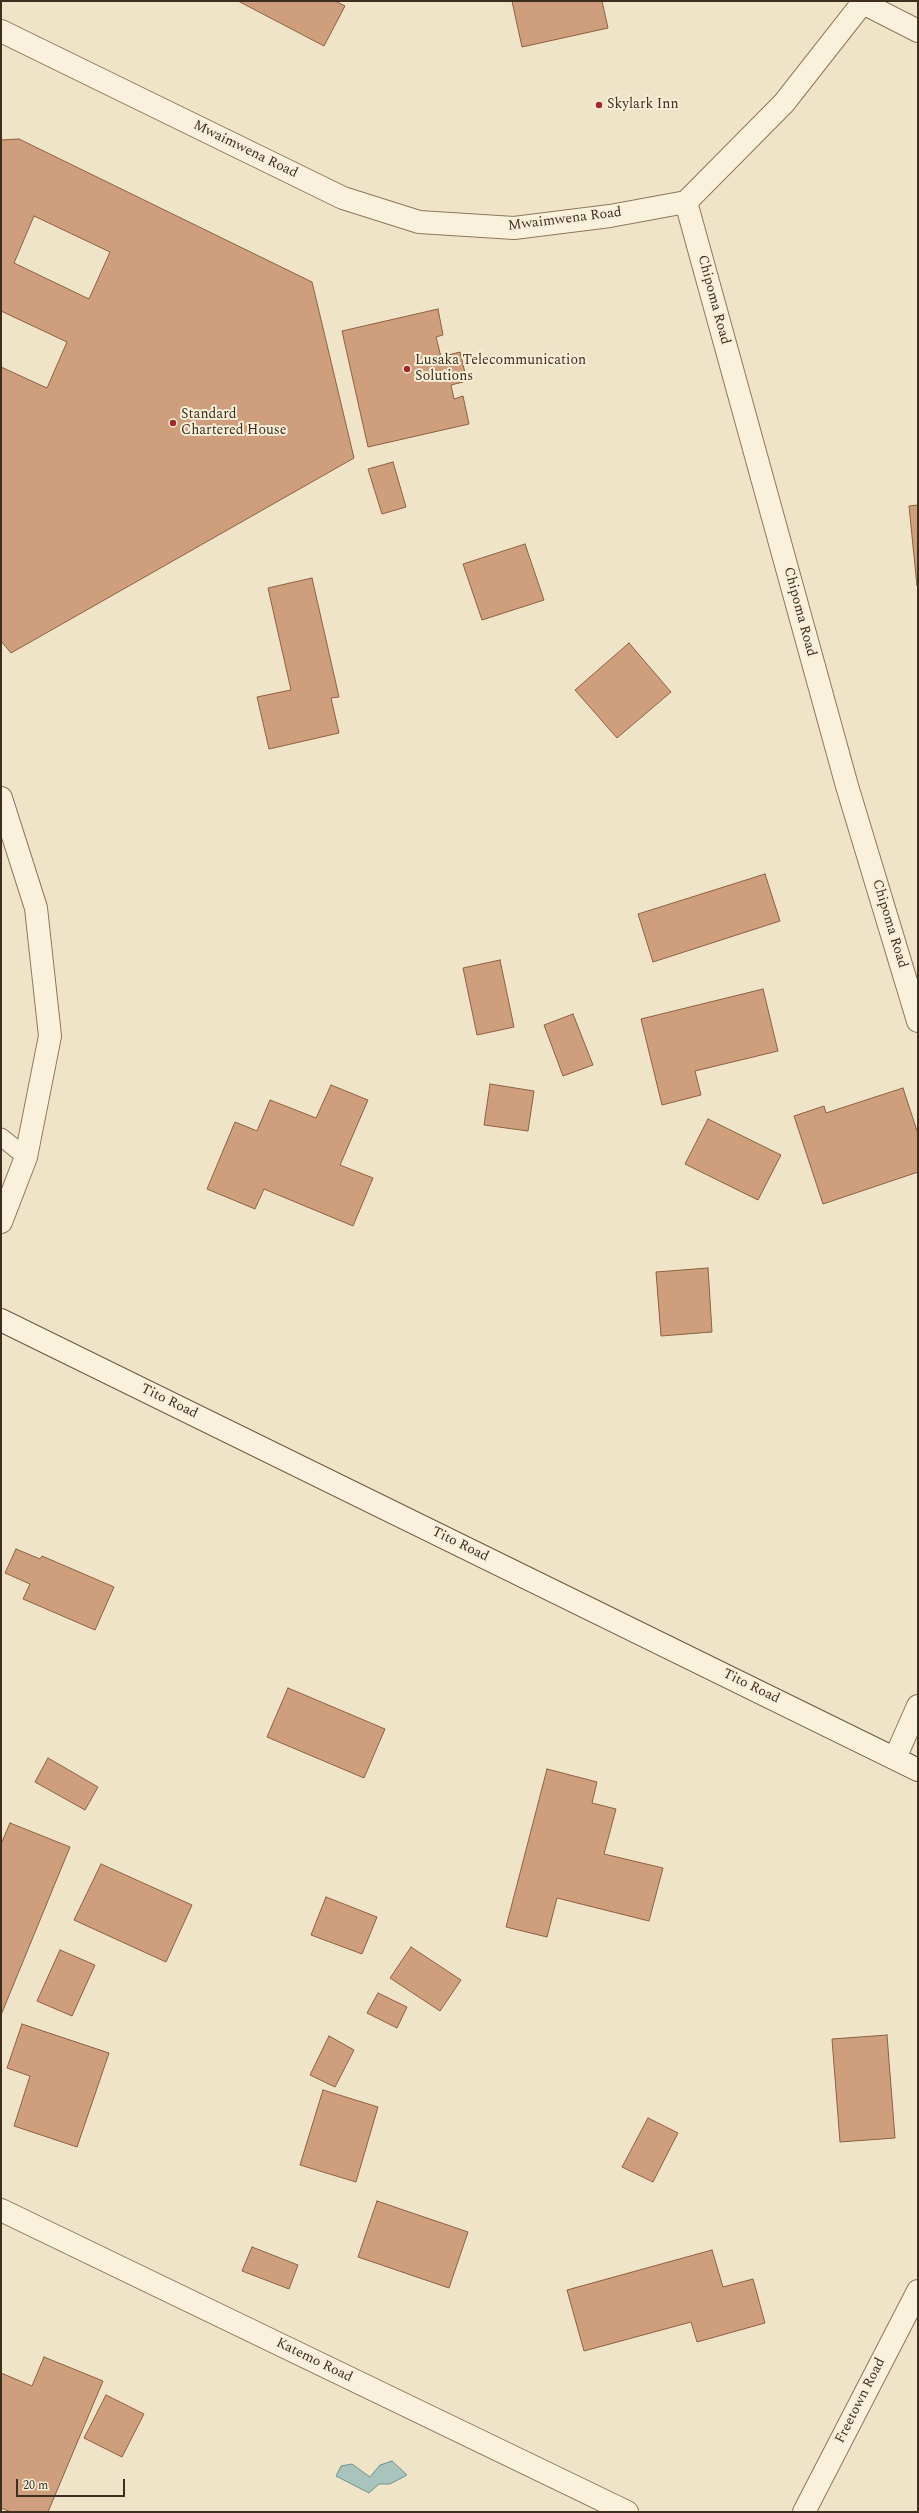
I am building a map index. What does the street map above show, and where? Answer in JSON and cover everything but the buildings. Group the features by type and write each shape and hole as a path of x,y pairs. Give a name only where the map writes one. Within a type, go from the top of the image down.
{"street":[{"path":"686,202 784,103 864,2 918,31"},
{"name":"Mwaimwena Road","path":"1,31 343,198 419,222 514,228 610,216 686,202"},
{"name":"Chipoma Road","path":"686,202 847,786 918,1021"},
{"path":"1,798 36,908 50,1036 26,1157 1,1222"},
{"name":"Tito Road","path":"1,1320 918,1770"},
{"path":"895,1758 918,1706"},
{"name":"Katemo Road","path":"1,2210 628,2512"},
{"name":"Freetown Road","path":"804,2512 918,2291"}],"lane":[{"path":"1,1137 26,1157"}],"water":[{"path":"392,2461 407,2475 390,2484 379,2484 369,2493 336,2476 341,2466 352,2464 370,2477 380,2465"}],"place":[{"name":"Skylark Inn","path":"599,105"},
{"name":"Lusaka Telecommunication Solutions","path":"407,369"},
{"name":"Standard Chartered House","path":"173,423"}]}
